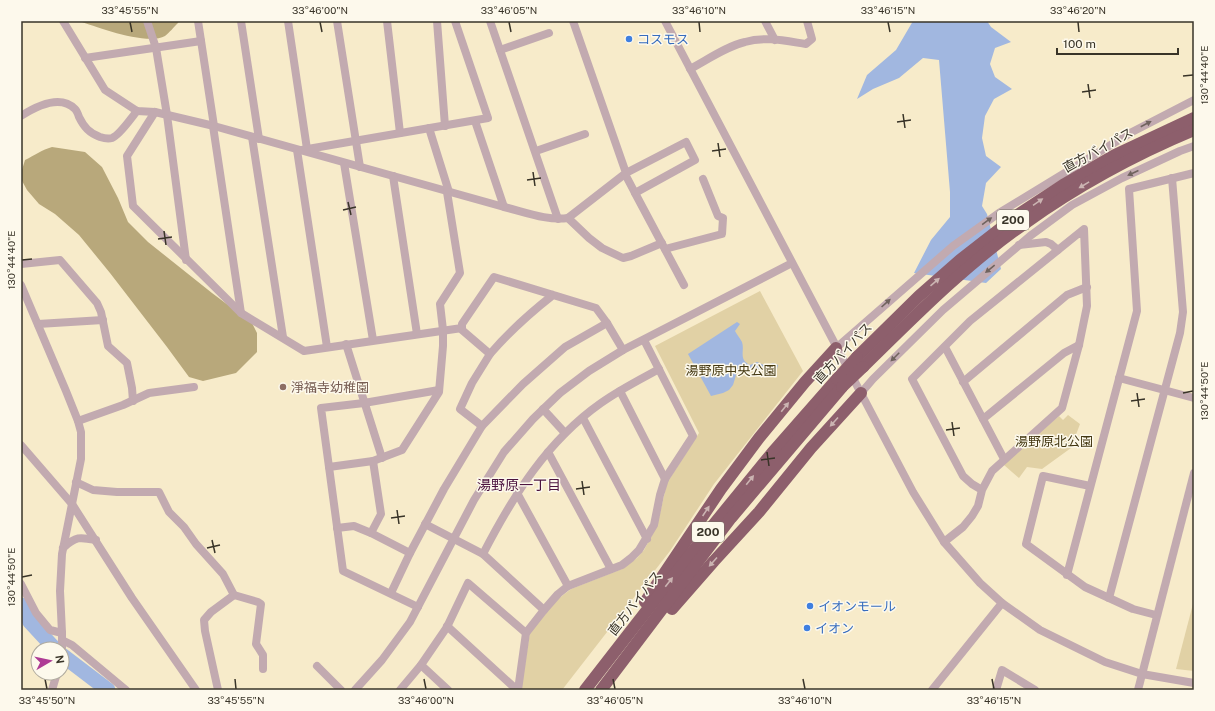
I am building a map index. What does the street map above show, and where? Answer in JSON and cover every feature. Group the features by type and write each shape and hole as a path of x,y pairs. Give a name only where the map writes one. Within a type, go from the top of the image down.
{"highway":[{"name":"直方バイパス","path":"585,690 767,458 860,362 919,296 960,260 1020,214 1063,185 1115,155 1194,118"},
{"name":"直方バイパス","path":"860,362 934,297 1024,224 1110,170 1168,141 1194,130"},
{"path":"608,660 657,582 721,489 759,438 805,382 836,348"},
{"name":"直方バイパス","path":"601,690 732,518 840,383"},
{"path":"620,666 759,512 811,448 861,393"}],"street":[{"path":"64,21 105,90 137,111 154,112 214,126 448,192 550,218 568,218 625,173 686,142 696,160 635,193"},
{"path":"147,21 156,48 167,115 186,260"},
{"path":"198,21 241,313"},
{"path":"241,21 255,138 283,337"},
{"path":"288,21 301,150 327,347"},
{"path":"337,21 360,167"},
{"path":"387,21 400,133"},
{"path":"437,21 445,126"},
{"path":"301,150 488,118 455,21"},
{"path":"490,21 536,151 558,219"},
{"path":"573,21 625,173 684,285"},
{"path":"665,21 913,492 944,542 980,582 1002,603 1040,630 1105,662 1142,674 1194,683"},
{"path":"765,21 775,40"},
{"path":"690,70 735,45 744,42 754,40 775,40 806,44 812,39 807,21"},
{"path":"500,50 549,33"},
{"path":"85,58 201,41"},
{"path":"836,348 953,246 999,213 1132,132 1194,100"},
{"path":"21,116 37,107 49,103 68,104 76,109 85,127 92,134 104,139 112,138 137,111"},
{"path":"154,112 127,156 133,206 241,313 304,351 462,328"},
{"path":"475,121 504,207"},
{"path":"330,467 372,461 402,450 424,418 439,390 443,330 440,304 460,273 448,192 429,128"},
{"path":"536,151 585,134"},
{"path":"861,393 873,379 943,310 1018,245 1072,205 1122,178 1194,146"},
{"path":"344,163 373,340"},
{"path":"1067,575 1137,311 1129,189 1194,172"},
{"path":"393,176 417,334"},
{"path":"1109,598 1166,390 1180,333 1183,312 1172,178"},
{"path":"568,218 602,248 623,258 663,246 722,234 723,218 718,216 703,179"},
{"path":"944,542 963,527 972,516 978,506 982,490 992,470 1062,408 1079,345 1087,306 1084,229 970,321 912,379 963,476 982,490"},
{"path":"1018,245 1046,242 1058,250"},
{"path":"21,264 60,260 92,296 99,307 108,346 127,363 133,401"},
{"path":"355,690 382,660 410,622 474,500 504,452 543,409 560,393 589,371 623,350 792,263"},
{"path":"490,354 462,330 462,324 494,277 596,308 623,350"},
{"path":"21,285 78,421 82,442 81,459 63,548 60,591 62,641"},
{"path":"963,382 1067,295 1087,287"},
{"path":"482,426 460,409 472,383 490,354 515,327 553,295"},
{"path":"38,324 103,320"},
{"path":"391,593 425,524 462,456 482,426 523,384 555,356 572,343 607,323"},
{"path":"517,690 526,633 558,594 568,586 584,578 622,565 631,558 647,539 654,525 665,479 693,436 644,340"},
{"path":"346,344 382,458"},
{"path":"983,419 1064,353 1079,345"},
{"path":"945,347 1004,459"},
{"path":"484,554 502,516 517,493 531,473 565,433 600,404 659,369"},
{"path":"1119,378 1194,398"},
{"path":"78,421 133,401 149,393 194,387"},
{"path":"418,607 343,571 321,408 439,390"},
{"path":"620,391 665,479"},
{"path":"543,409 565,433"},
{"path":"583,418 647,539"},
{"path":"21,445 72,504 132,598 196,690"},
{"path":"548,452 611,569"},
{"path":"371,533 381,514 372,461"},
{"path":"1138,690 1156,615 1194,473"},
{"path":"1090,486 1043,476 1026,544 1067,575 1086,587 1133,609 1156,615"},
{"path":"76,482 93,490 117,492 159,492 169,512 184,527 196,544 222,574 234,595 258,602 260,604 256,644 263,655 263,669"},
{"path":"517,493 568,586"},
{"path":"425,524 484,554 544,610"},
{"path":"338,528 354,526 410,553"},
{"path":"63,548 71,540 81,537 96,540"},
{"path":"400,690 421,665 447,626 468,583 526,633"},
{"path":"21,584 36,613 50,630 62,641"},
{"path":"218,690 204,620 211,612 234,595"},
{"path":"932,690 1002,603"},
{"path":"447,626 517,690"},
{"path":"70,644 126,690"},
{"path":"421,665 448,690"},
{"path":"316,666 341,690"},
{"path":"996,690 1002,670 1035,690"}],"green space":[{"name":"湯野原中央公園","path":"760,291 803,371 714,484 670,551 562,690 521,690 530,632 558,599 571,589 622,569 637,558 644,550 657,526 667,483 699,433 655,346"},
{"name":"湯野原北公園","path":"1068,415 1080,424 1071,448 1042,469 1027,467 1019,478 1004,465 1059,416 1063,420"},
{"path":"1194,600 1194,671 1176,669"}],"shaded area":[{"path":"79,21 179,21 165,36 146,39 109,31"},
{"path":"52,147 85,152 102,167 118,198 128,222 148,242 252,323 257,333 257,352 236,373 203,381 189,377 110,273 79,235 55,214 39,204 27,190 21,179 21,173 25,160"}],"water":[{"path":"913,21 987,21 991,27 1011,42 995,48 990,64 995,77 1012,89 994,99 985,116 982,138 986,156 1001,167 986,183 982,206 987,214 1001,269 986,283 914,273 931,240 950,217 950,192 939,60 923,58 899,78 873,89 857,99 867,75 896,50"},
{"path":"737,322 740,324 735,331 742,342 743,357 746,363 750,365 757,362 766,366 773,363 778,365 777,369 764,371 759,369 737,372 733,385 729,390 711,396 688,354"}],"waterway":[{"path":"21,605 30,622 48,641"},
{"path":"70,661 108,690"}],"place":[{"name":"コスモス","path":"629,39"},
{"name":"淨福寺幼稚園","path":"283,387"},
{"name":"イオンモール","path":"810,606"},
{"name":"イオン","path":"807,628"}],"district":[{"name":"湯野原一丁目","path":"519,485"}]}
